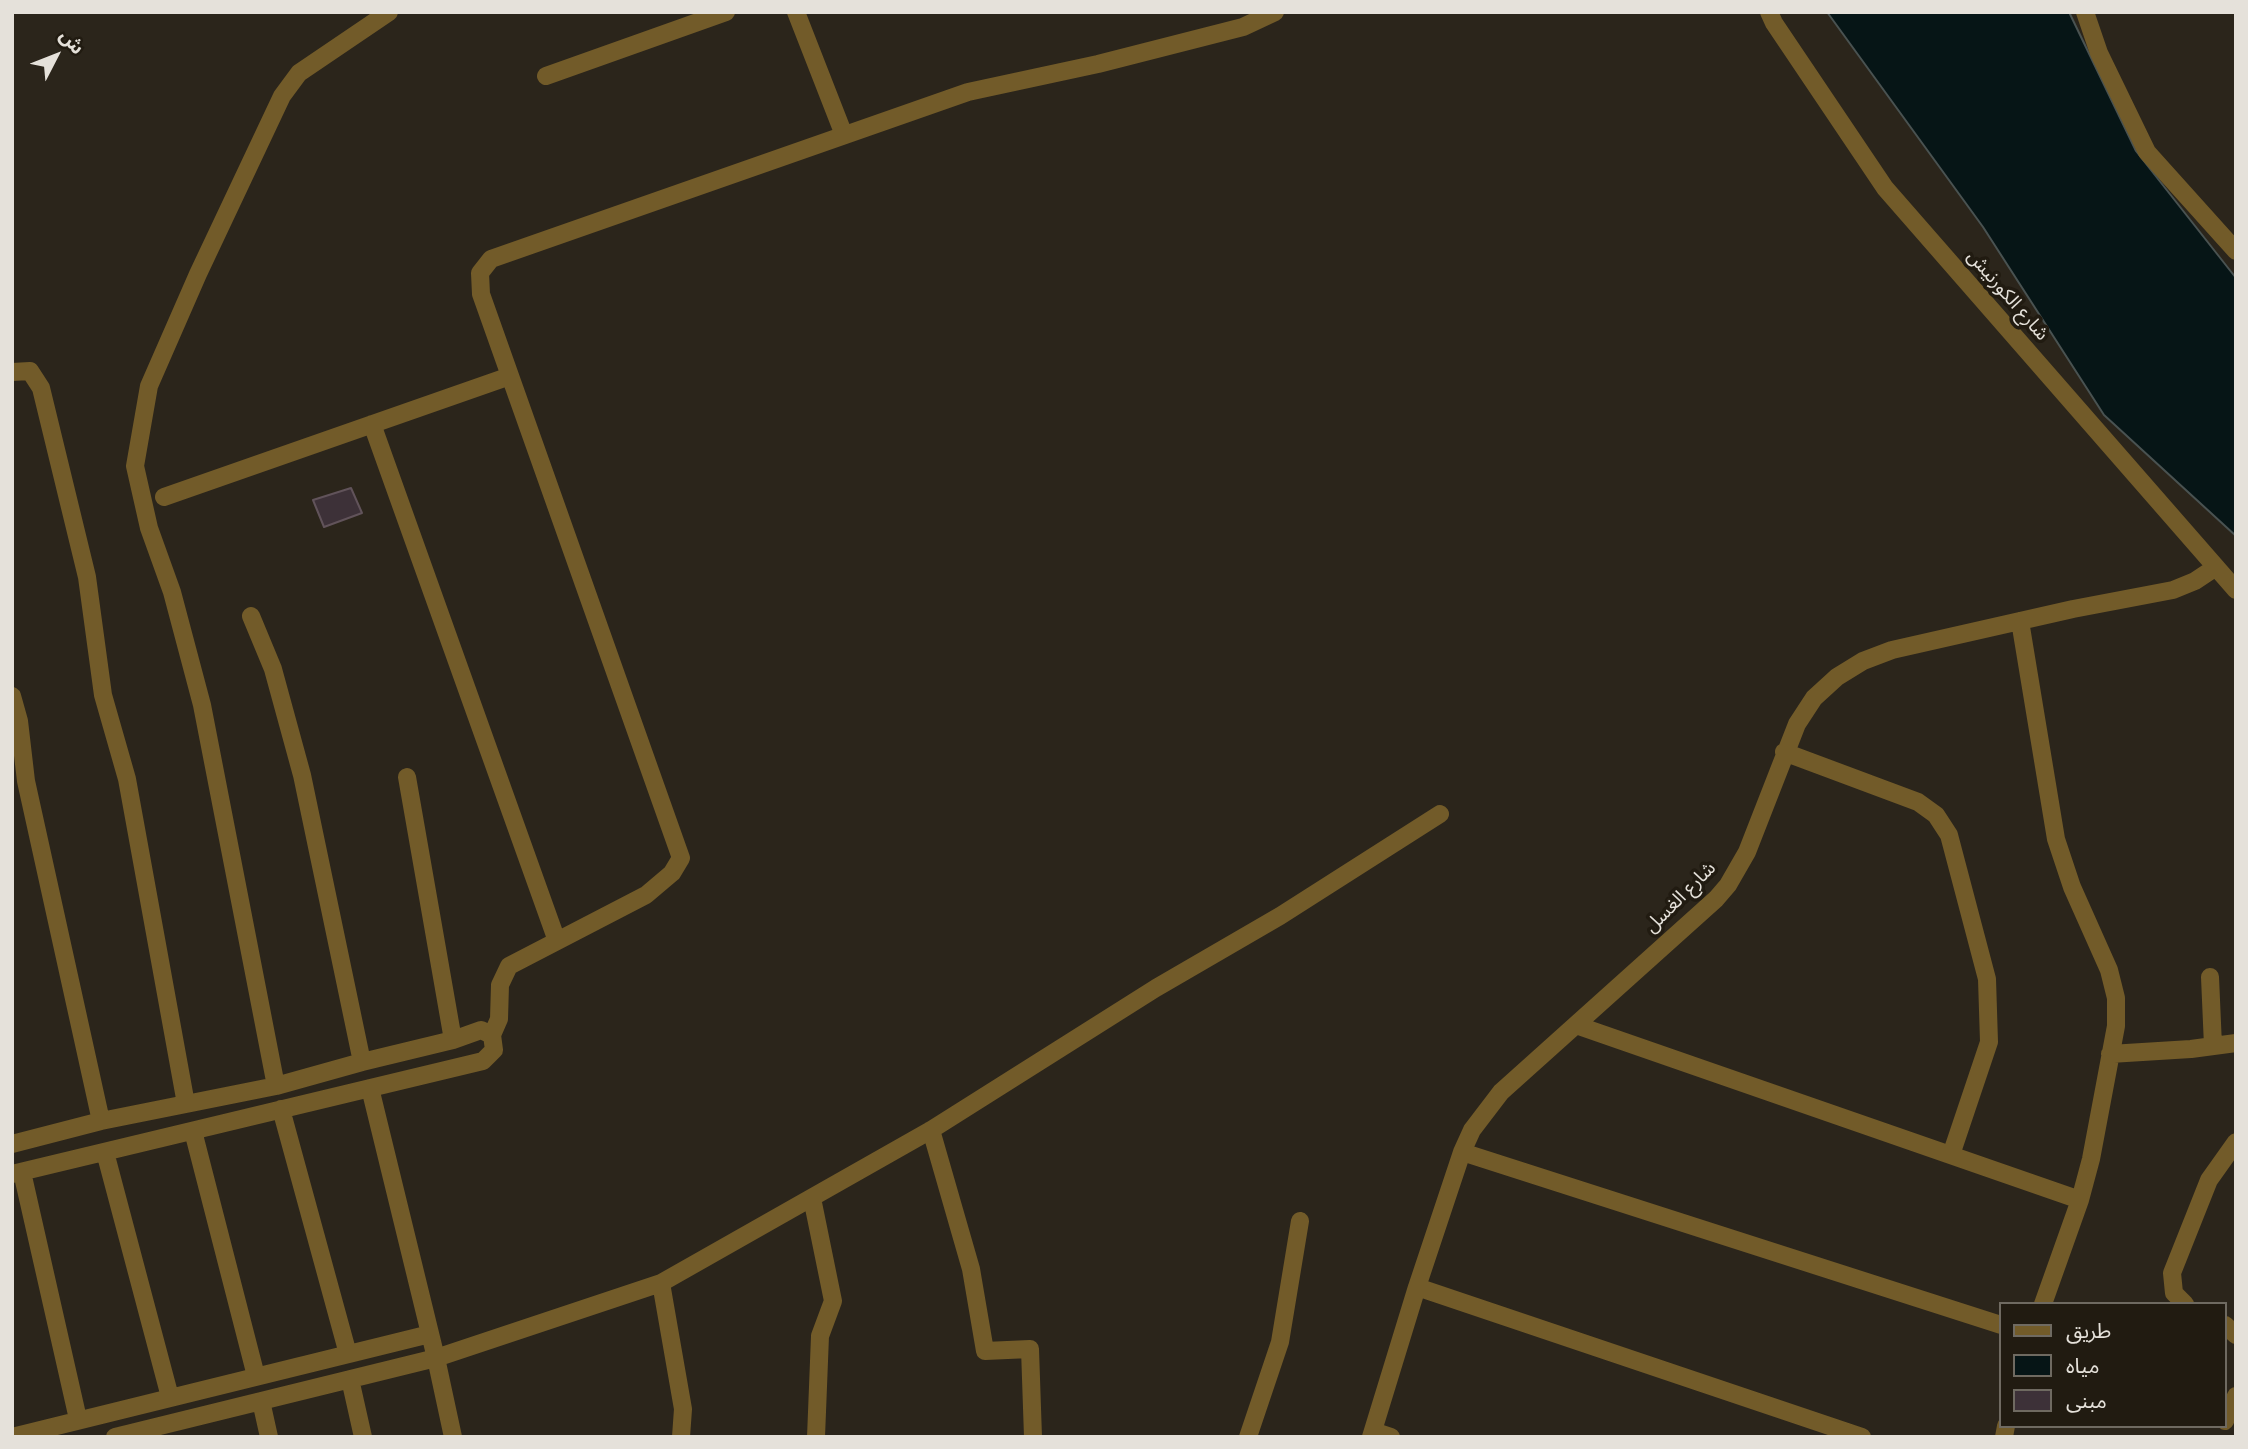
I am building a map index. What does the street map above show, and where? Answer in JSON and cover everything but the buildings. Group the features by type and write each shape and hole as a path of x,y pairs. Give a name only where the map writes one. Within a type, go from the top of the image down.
{"street":[{"path":"276,1086 202,705 172,592 149,528 135,466 149,386 282,96 299,74 388,12"},
{"path":"546,76 726,12"},
{"path":"796,12 844,135"},
{"path":"78,1419 17,1173 483,1061 494,1050 492,1035 499,1019 500,985 509,966 646,895 673,873 681,858 481,294 480,273 491,259 968,92 1098,64 1243,27 1275,12"},
{"name":"شارع الكورنيش","path":"1769,12 1885,188 2236,590"},
{"path":"2085,12 2099,53 2147,152 2236,251"},
{"path":"12,372 30,372 41,388 88,578 103,695 127,779 186,1104"},
{"path":"164,496 510,376"},
{"path":"372,424 557,941"},
{"name":"شارع الغسل","path":"1372,1434 1462,1152 1472,1130 1501,1092 1716,900 1728,885 1748,852 1784,752 1797,724 1814,698 1837,677 1863,661 1892,650 2173,590 2195,581 2216,567"},
{"path":"251,616 273,669 302,775 362,1062"},
{"path":"2020,621 2056,839 2072,887 2109,970 2116,998 2116,1026 2091,1158 2080,1200 2044,1302"},
{"path":"12,696 19,722 26,781 100,1121"},
{"path":"1784,752 1918,802 1936,815 1949,835 1987,979 1989,1042 1951,1155"},
{"path":"407,777 453,1040"},
{"path":"115,1437 178,1429 261,1401 436,1358 661,1283 931,1130 1156,988 1280,916 1440,814"},
{"path":"2210,977 2213,1046"},
{"path":"1576,1025 2080,1200"},
{"path":"13,1140 276,1086 453,1040 481,1030 492,1035"},
{"path":"2110,1054 2236,1043"},
{"path":"370,1088 453,1437"},
{"path":"281,1110 348,1354"},
{"path":"931,1130 971,1269 985,1351 1030,1349 1032,1437"},
{"path":"193,1131 256,1376"},
{"path":"2183,1302 2174,1293 2172,1273 2208,1180 2236,1142"},
{"path":"105,1152 170,1397"},
{"path":"1462,1152 2000,1325"},
{"path":"812,1198 833,1301 820,1336 816,1437"},
{"path":"1248,1437 1280,1342 1300,1220"},
{"path":"661,1283 683,1409 681,1437"},
{"path":"1418,1287 1862,1437"},
{"path":"12,1437 430,1334"},
{"path":"350,1379 363,1437"},
{"path":"2227,1416 2236,1396"},
{"path":"261,1401 269,1437"},
{"path":"1372,1434 1391,1437"}],"water":[{"path":"1827,12 2069,12 2136,151 2236,278 2236,536 2104,415 1983,227"}]}
